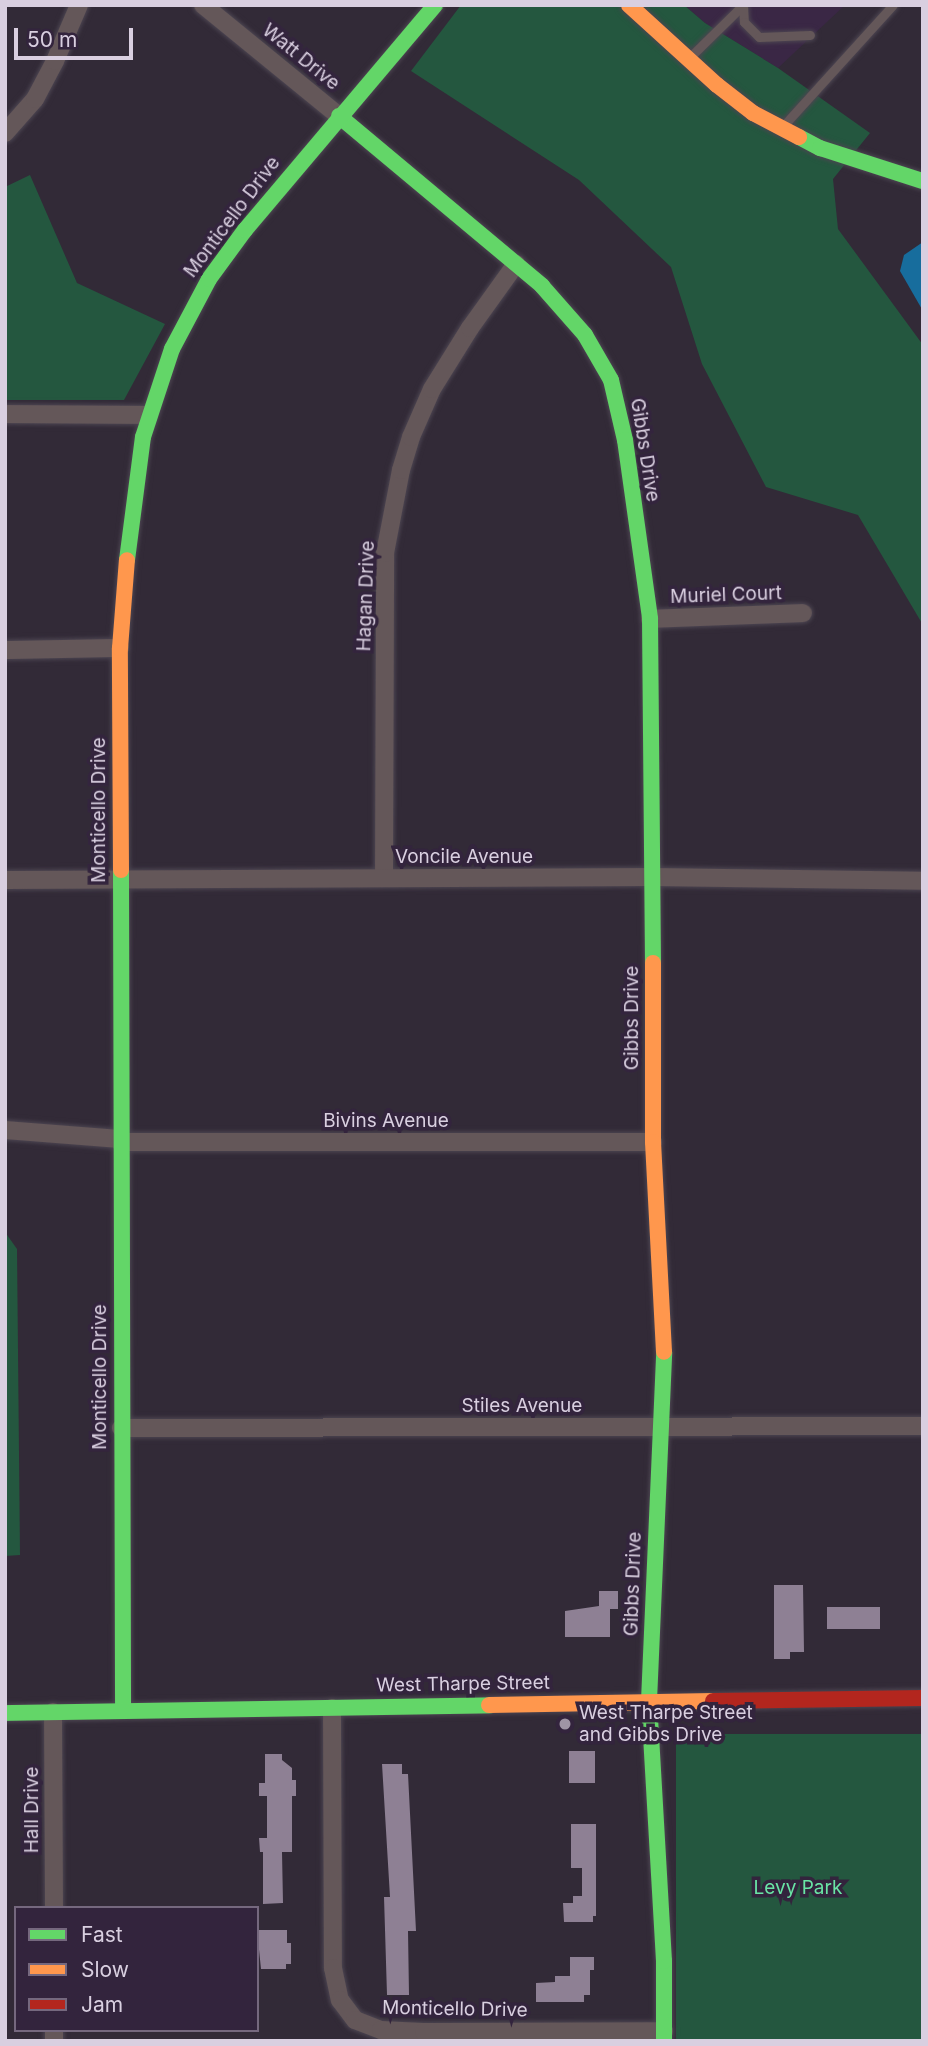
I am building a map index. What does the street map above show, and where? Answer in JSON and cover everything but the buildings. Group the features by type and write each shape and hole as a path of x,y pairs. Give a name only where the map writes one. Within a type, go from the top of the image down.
{"street":[{"path":"5,133 35,99 79,5"},
{"name":"Watt Drive","path":"203,5 339,116"},
{"name":"Monticello Drive","path":"123,1711 120,648 127,554 149,415 172,349 209,279 245,230 339,116 435,5"},
{"path":"629,5 753,113 820,148 923,181"},
{"name":"Gibbs Drive","path":"339,116 516,264 568,313 585,335 611,380 625,440 650,619 653,1142 664,1310 649,1700 664,1961 664,2036"},
{"name":"Hagan Drive","path":"384,878 385,553 401,470 411,437 432,389 470,328 516,264"},
{"path":"5,414 149,415"},
{"name":"Muriel Court","path":"650,619 803,613"},
{"path":"5,650 120,648"},
{"name":"Voncile Avenue","path":"5,880 653,877 923,881"},
{"name":"Bivins Avenue","path":"5,1130 120,1140 653,1142"},
{"name":"Stiles Avenue","path":"121,1428 923,1426"},
{"name":"West Tharpe Street","path":"5,1713 649,1700 923,1698"},
{"name":"Monticello Drive","path":"332,1708 333,1968 340,2000 355,2020 381,2031 664,2036"},
{"name":"Hall Drive","path":"53,1712 54,1906"}],"lane":[{"path":"688,59 743,5"},
{"path":"743,5 744,22 759,37 810,35"},
{"path":"780,129 893,5"}],"shaded area":[{"path":"684,5 845,5 778,68 705,23"}],"green space":[{"path":"461,5 684,5 705,23 778,68 870,133 833,179 838,229 923,345 923,625 858,515 766,487 702,364 671,267 579,180 411,71"},
{"path":"30,175 77,283 165,324 124,400 5,400 5,187"},
{"path":"5,1232 17,1249 20,1555 5,1556"},
{"name":"Levy Park","path":"676,1734 923,1734 923,2041 676,2041"}],"water":[{"path":"923,242 923,311 900,271 904,255"}],"traffic: fast":[{"path":"127,560 143,437 172,349 209,279 245,230 435,5"},
{"path":"339,116 542,286 585,335 611,380 625,440 650,619 653,963"},
{"path":"799,137 820,148 923,181"},
{"path":"121,870 123,1711"},
{"path":"664,1352 649,1701 664,1961 664,2041"},
{"path":"5,1713 489,1705"}],"traffic: slow":[{"path":"629,5 717,85 753,113 799,137"},
{"path":"121,870 120,648 127,560"},
{"path":"653,963 653,1142 664,1352"},
{"path":"489,1705 713,1701"}],"traffic: jam":[{"path":"713,1701 923,1698"}],"place":[{"name":"West Tharpe Street and Gibbs Drive","path":"565,1724"}]}
